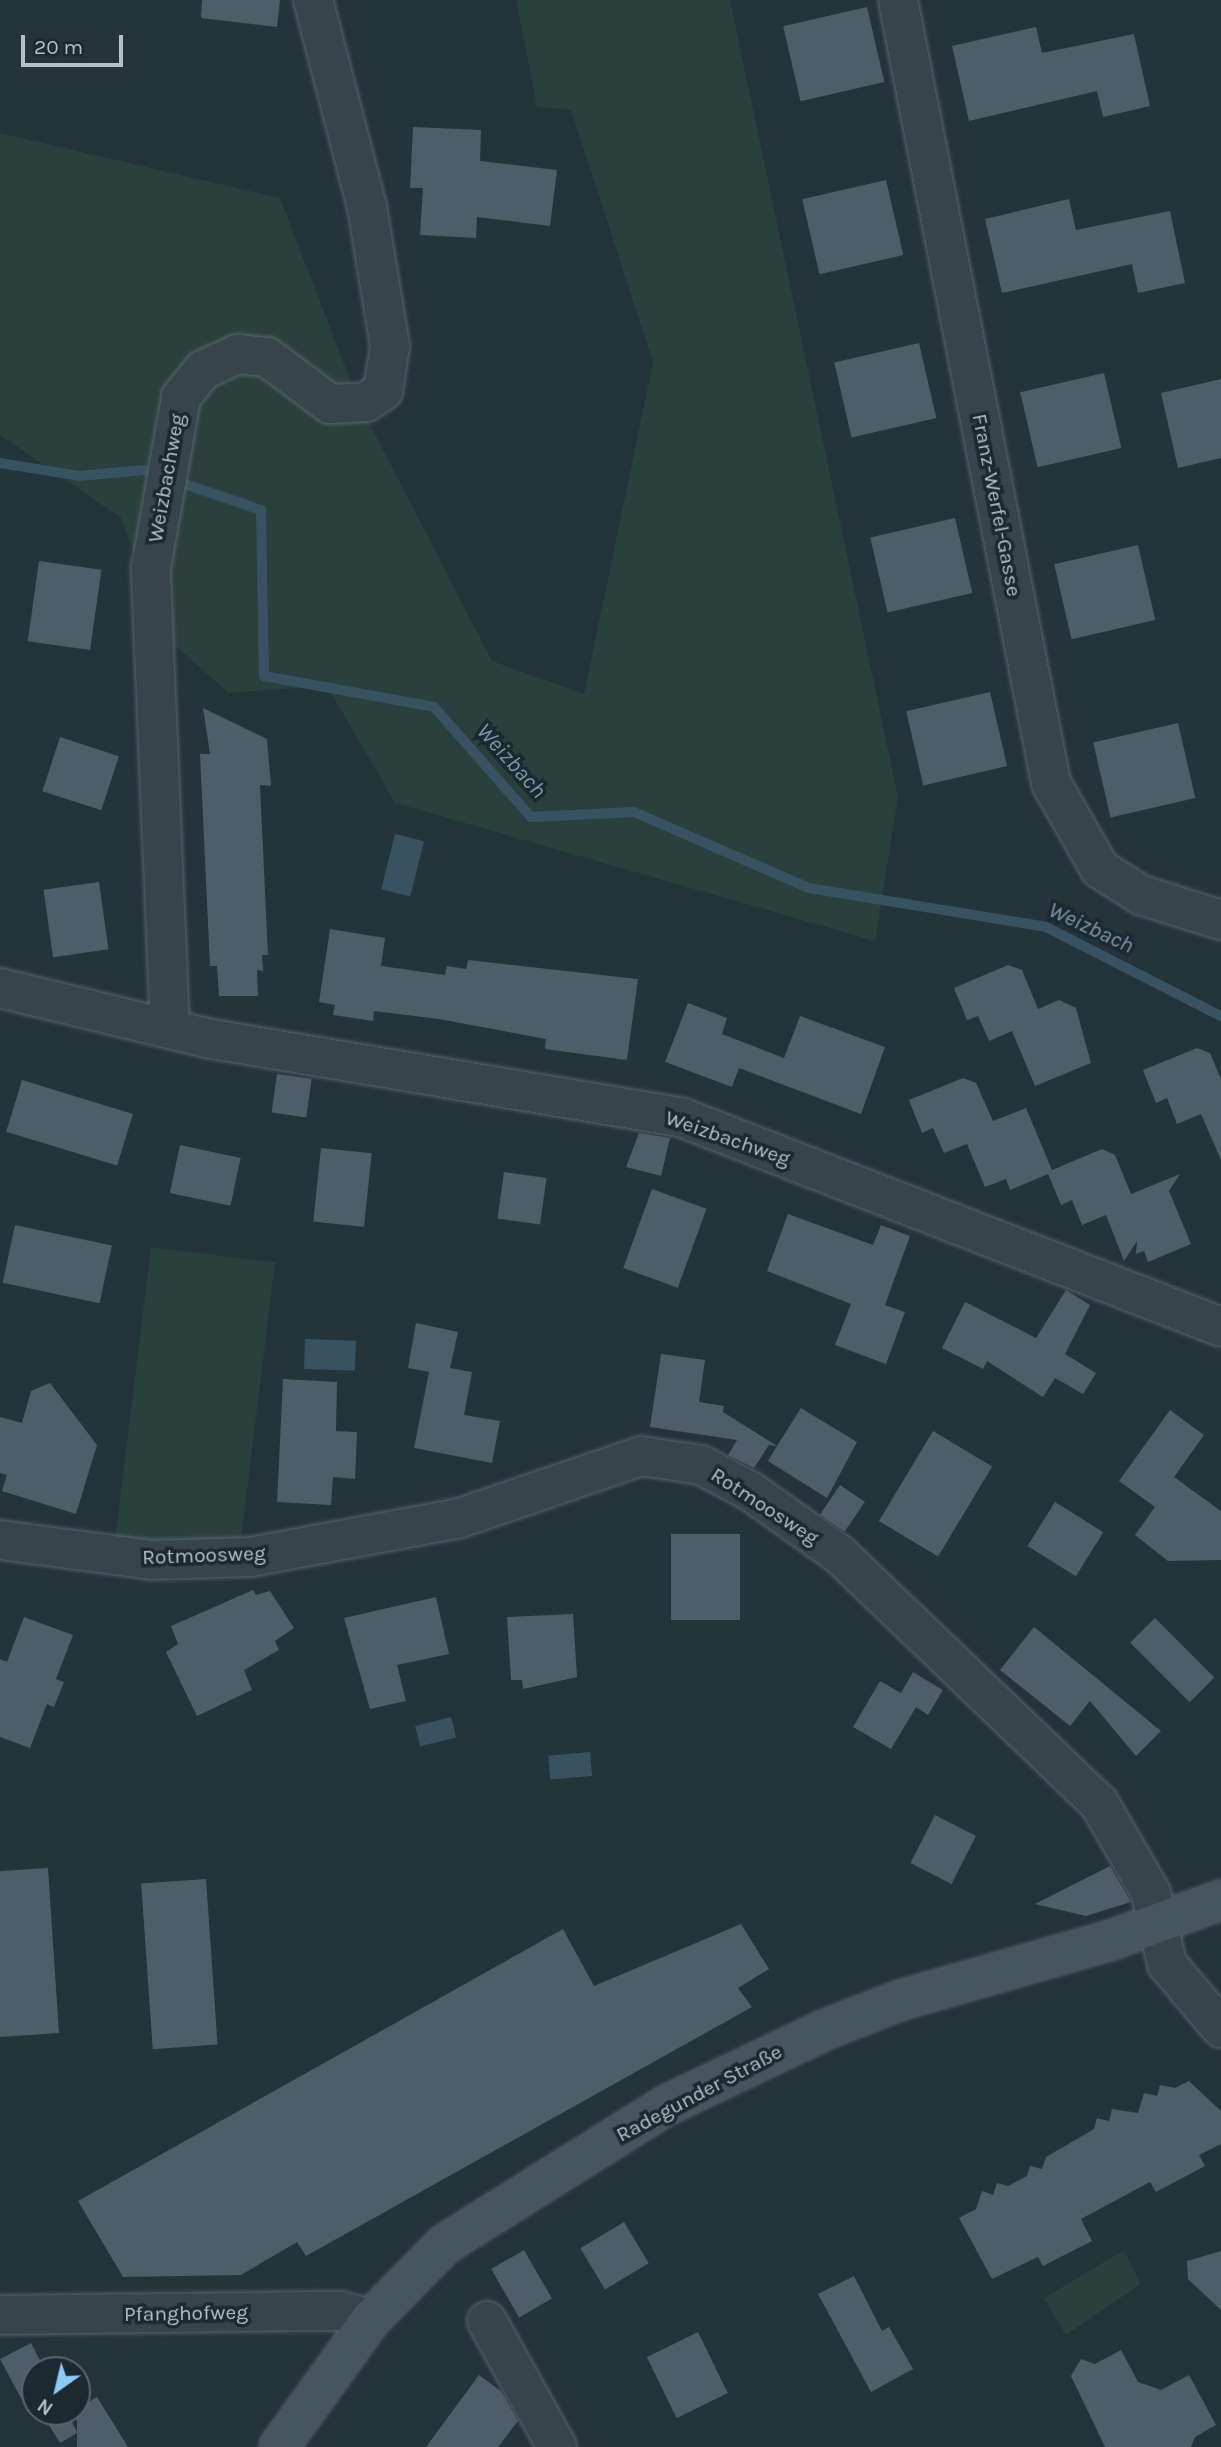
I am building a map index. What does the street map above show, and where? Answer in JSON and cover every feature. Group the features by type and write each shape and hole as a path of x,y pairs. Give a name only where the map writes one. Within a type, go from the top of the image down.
{"main road":[{"name":"Radegunder Straße","path":"279,2447 371,2319 445,2244 665,2106 857,2017 1221,1900"}],"street":[{"name":"Weizbachweg","path":"170,1029 151,641 160,498 181,397 203,370 238,354 267,357 330,404 366,402 383,391 390,345 367,207 313,0"},
{"name":"Franz-Werfel-Gasse","path":"898,0 1051,783 1100,869 1141,895 1221,920"},
{"name":"Weizbachweg","path":"0,988 170,1029 683,1118 1221,1327"},
{"name":"Rotmoosweg","path":"0,1541 152,1560 250,1557 460,1518 641,1456 701,1465 750,1490 839,1554 1056,1761 1123,1837 1160,1921 1167,1964 1221,2028"},
{"name":"Pfanghofweg","path":"0,2315 341,2311 371,2319"},
{"path":"487,2321 557,2447"}],"green space":[{"path":"516,0 730,0 898,797 875,941 395,803 327,686 229,693 165,637 121,518 0,435 0,133 280,198 360,405 492,661 584,694 653,362 571,110 537,107"},
{"path":"151,1247 275,1262 239,1560 114,1545"},
{"path":"1124,2250 1141,2284 1066,2335 1044,2298"}],"water":[{"path":"395,834 424,841 410,897 381,889"},
{"path":"305,1339 356,1341 355,1371 304,1369"},
{"path":"451,1717 456,1737 420,1746 415,1726"},
{"path":"590,1752 592,1776 550,1780 548,1756"}],"building":[{"path":"202,0 280,0 277,27 201,18"},
{"path":"867,7 884,82 801,101 783,26"},
{"path":"1036,27 1042,53 1134,34 1150,106 1103,117 1097,91 969,121 952,46"},
{"path":"413,127 481,130 480,161 557,170 550,226 477,217 476,238 420,235 423,188 410,188"},
{"path":"886,180 903,255 820,274 802,199"},
{"path":"1069,199 1076,230 1170,211 1185,283 1138,293 1132,264 1002,293 985,219"},
{"path":"919,343 936,418 852,438 834,363"},
{"path":"1104,373 1121,448 1038,467 1020,392"},
{"path":"1221,379 1221,458 1178,468 1161,393"},
{"path":"955,518 972,593 888,613 870,538"},
{"path":"1138,545 1155,620 1072,639 1054,564"},
{"path":"39,561 101,570 90,650 28,641"},
{"path":"990,692 1007,766 923,785 906,711"},
{"path":"203,708 267,739 271,786 260,785 268,955 262,955 263,971 257,970 258,996 219,996 217,966 210,966 200,754 210,754"},
{"path":"1178,723 1195,798 1111,818 1093,743"},
{"path":"60,737 119,756 101,810 42,791"},
{"path":"99,882 108,949 53,957 44,890"},
{"path":"330,929 385,938 381,966 445,975 447,966 466,969 468,960 638,979 627,1060 545,1049 546,1039 439,1019 374,1011 373,1021 333,1015 335,1005 319,1002"},
{"path":"1008,965 1022,970 1038,1009 1059,1000 1076,1008 1091,1063 1035,1086 1012,1031 989,1041 978,1016 967,1020 954,988"},
{"path":"688,1003 727,1018 722,1034 784,1058 800,1016 885,1047 861,1114 739,1068 732,1087 665,1062"},
{"path":"1197,1048 1210,1053 1221,1079 1221,1160 1201,1114 1177,1124 1167,1098 1156,1103 1143,1070"},
{"path":"277,1074 312,1079 306,1117 272,1113"},
{"path":"963,1078 976,1083 993,1121 1026,1108 1052,1170 1102,1149 1115,1155 1131,1194 1180,1174 1169,1191 1191,1244 1148,1262 1144,1251 1136,1254 1137,1241 1124,1261 1106,1215 1082,1225 1072,1200 1061,1205 1048,1174 1010,1190 1006,1179 985,1187 967,1144 944,1153 933,1128 922,1133 909,1100"},
{"path":"22,1080 133,1114 117,1166 6,1132"},
{"path":"639,1133 670,1138 661,1176 626,1167"},
{"path":"180,1145 241,1158 230,1206 170,1193"},
{"path":"321,1148 372,1153 364,1227 313,1222"},
{"path":"504,1172 547,1178 540,1225 497,1219"},
{"path":"652,1189 707,1209 678,1288 623,1268"},
{"path":"788,1214 873,1245 881,1225 910,1236 885,1305 905,1312 886,1364 835,1345 851,1304 767,1271"},
{"path":"15,1225 112,1246 100,1303 3,1283"},
{"path":"1066,1290 1090,1305 1065,1354 1096,1373 1083,1394 1055,1378 1043,1397 987,1361 983,1369 942,1348 965,1302 1036,1338"},
{"path":"416,1323 458,1332 450,1368 472,1372 464,1415 500,1421 492,1463 414,1448 429,1372 408,1368"},
{"path":"661,1354 705,1360 699,1402 724,1406 723,1412 777,1446 769,1445 754,1468 728,1455 737,1440 650,1427"},
{"path":"283,1379 337,1382 336,1431 357,1432 355,1479 333,1477 331,1505 277,1502"},
{"path":"50,1383 97,1445 76,1514 2,1491 7,1475 0,1473 0,1417 22,1423 31,1391"},
{"path":"801,1408 857,1442 827,1498 768,1461"},
{"path":"1170,1410 1204,1435 1174,1477 1221,1511 1221,1560 1168,1561 1135,1535 1155,1507 1119,1481"},
{"path":"933,1431 992,1467 938,1557 879,1521"},
{"path":"840,1485 865,1502 845,1532 820,1515"},
{"path":"1055,1502 1103,1532 1076,1576 1027,1546"},
{"path":"671,1534 740,1534 740,1620 671,1620"},
{"path":"253,1590 256,1595 270,1591 294,1628 275,1641 279,1650 244,1670 252,1690 197,1716 166,1652 178,1644 171,1626"},
{"path":"436,1597 449,1654 397,1665 406,1701 370,1709 344,1618"},
{"path":"573,1614 577,1677 523,1689 522,1680 511,1680 507,1617"},
{"path":"24,1617 73,1635 56,1679 64,1682 54,1707 47,1704 30,1748 0,1737 0,1659 7,1662"},
{"path":"1155,1618 1214,1677 1190,1702 1130,1643"},
{"path":"1034,1627 1161,1731 1136,1756 1090,1701 1070,1726 1000,1670"},
{"path":"913,1672 943,1690 928,1715 916,1707 891,1749 853,1727 880,1681 901,1693"},
{"path":"935,1815 976,1836 951,1884 910,1863"},
{"path":"1110,1866 1131,1902 1086,1916 1035,1904"},
{"path":"48,1868 59,2033 0,2037 0,1871"},
{"path":"206,1879 218,2045 153,2049 141,1884"},
{"path":"741,1924 769,1969 738,1988 752,2007 306,2256 297,2242 241,2275 123,2277 78,2201 563,1929 594,1986"},
{"path":"1189,2081 1221,2111 1221,2144 1199,2155 1205,2166 1156,2192 1150,2182 1081,2219 1092,2241 1043,2266 1038,2257 992,2279 959,2218 976,2209 982,2191 993,2195 997,2183 1008,2186 1027,2176 1030,2166 1042,2169 1046,2157 1094,2129 1097,2118 1109,2121 1112,2109 1138,2113 1144,2093 1157,2096 1160,2085 1175,2088"},
{"path":"624,2222 649,2263 605,2289 580,2248"},
{"path":"524,2250 552,2298 519,2317 491,2269"},
{"path":"1221,2251 1221,2310 1188,2279 1187,2261"},
{"path":"854,2276 882,2331 889,2327 913,2369 871,2392 818,2294"},
{"path":"698,2332 728,2393 677,2418 647,2357"},
{"path":"31,2343 38,2356 21,2356 21,2398 0,2359"},
{"path":"1121,2350 1138,2382 1161,2390 1189,2375 1216,2425 1195,2437 1191,2447 1105,2447 1071,2376 1081,2359 1095,2364"},
{"path":"479,2375 501,2391 518,2421 498,2447 426,2447"},
{"path":"97,2397 128,2447 77,2447 77,2433 60,2443 50,2426 74,2426 77,2432 77,2426 91,2426 91,2401"}],"waterway":[{"name":"Weizbach","path":"0,463 79,476 144,470 261,510 264,676 434,707 531,817 634,812 809,888 1046,927 1221,1016"}]}
